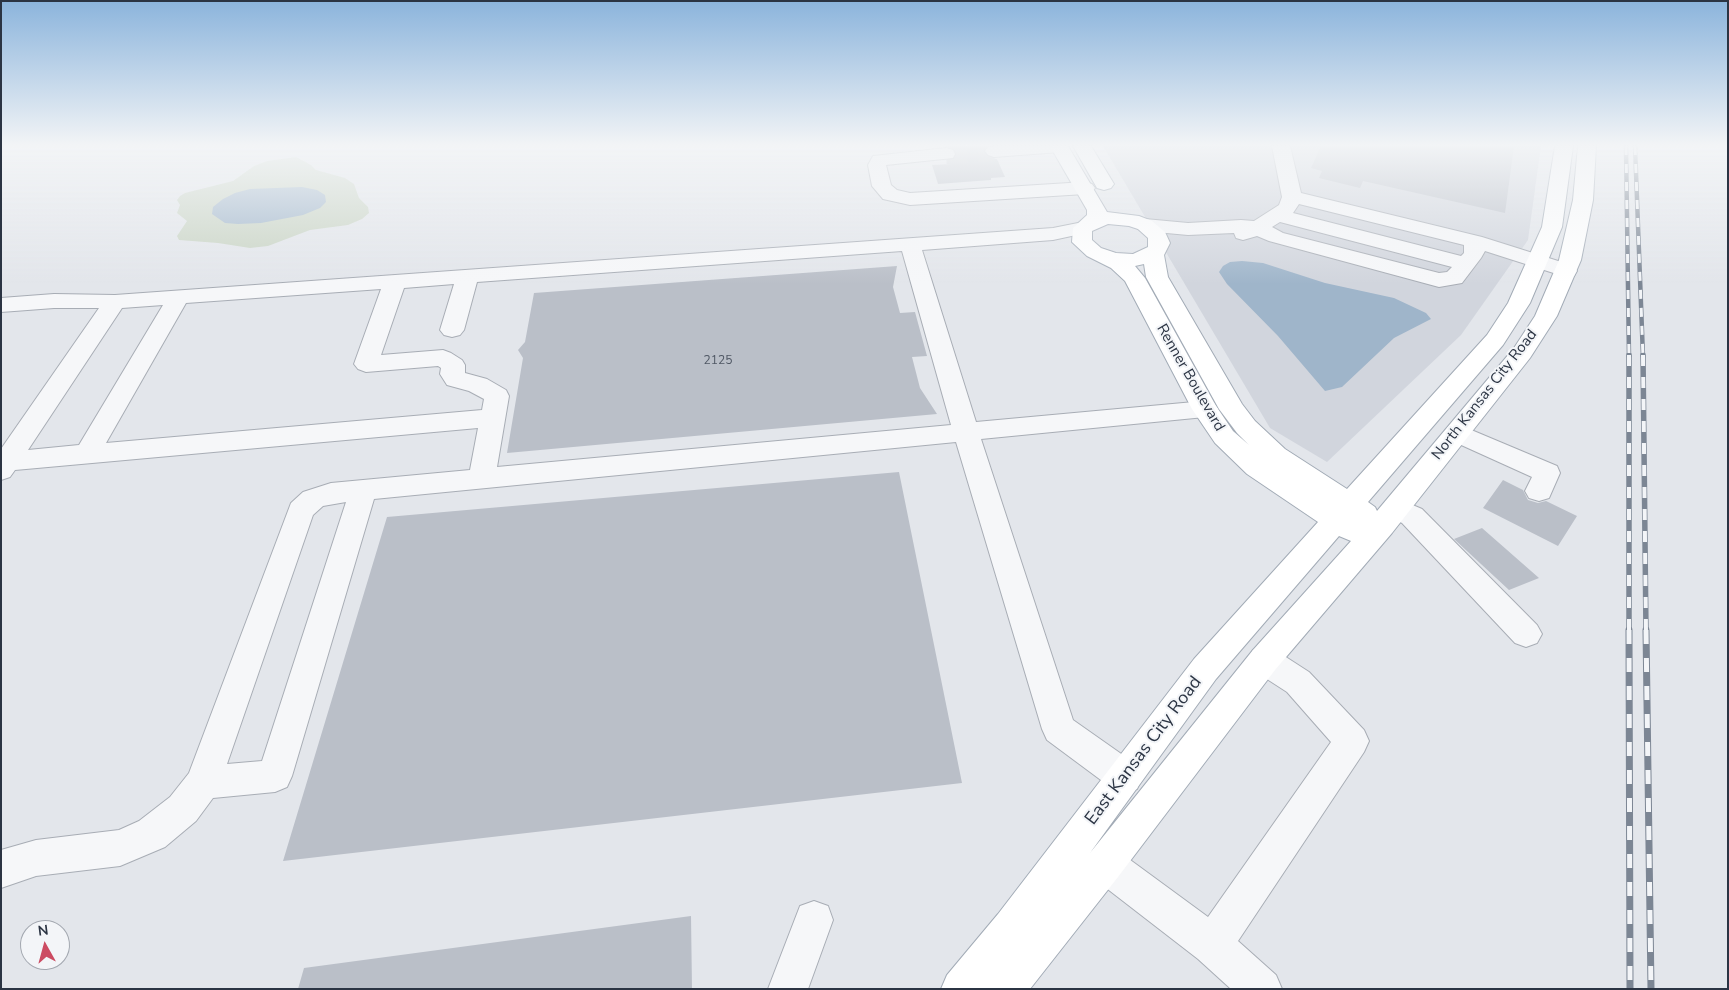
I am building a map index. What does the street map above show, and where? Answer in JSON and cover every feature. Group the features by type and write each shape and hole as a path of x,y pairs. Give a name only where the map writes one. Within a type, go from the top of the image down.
{"main road":[{"path":"1087,192 1097,210 1097,217 1090,239"},
{"path":"1108,192 1114,202 1138,222"},
{"name":"North Kansas City Road","path":"1344,513 1495,340 1519,303 1538,262 1552,227 1557,192"},
{"name":"North Kansas City Road","path":"1382,524 1522,353 1546,316 1570,260 1584,192"},
{"path":"1090,239 1108,218 1138,222"},
{"name":"Renner Boulevard","path":"1138,222 1158,236 1160,243 1156,252 1157,277 1236,415 1276,456 1344,513"},
{"path":"1090,239 1130,260 1145,258 1156,252"},
{"name":"Renner Boulevard","path":"1090,239 1134,278 1205,409 1224,437 1250,462 1291,492 1344,513 1382,524"},
{"name":"East Kansas City Road","path":"961,989 1012,928 1205,669 1344,513"},
{"path":"1004,989 1105,864 1264,660 1382,524"}],"street":[{"path":"888,192 890,195 910,199 1018,192"},
{"path":"1156,252 1182,240 1246,234 1287,208 1292,197 1292,192"},
{"path":"1292,197 1476,241 1566,271"},
{"path":"1276,215 1466,264"},
{"path":"1138,222 1188,229 1241,226 1258,228 1276,237 1439,280 1454,278 1474,254 1476,241"},
{"path":"1,305 54,301 115,302 910,243 970,240 1055,243 1090,239"},
{"path":"910,243 1059,729 1125,777"},
{"path":"452,330 468,275"},
{"path":"395,281 366,364 443,358 454,365 452,374 456,379 478,385 497,396 482,478"},
{"path":"87,454 179,297"},
{"path":"4,466 115,302"},
{"path":"1,870 36,858 120,848 152,834 183,809 204,783 301,510 313,499 331,493 1205,409"},
{"path":"4,466 87,454 493,418"},
{"path":"1457,433 1547,473 1539,491"},
{"path":"204,783 275,776 363,490"},
{"path":"1382,524 1412,516 1526,634"},
{"path":"1212,945 1352,741 1298,682 1264,660"},
{"path":"1105,864 1212,945 1262,989"},
{"path":"788,989 814,920"}],"shaded area":[{"path":"1130,192 1535,192 1528,240 1461,335 1327,462 1270,428"}],"green space":[{"path":"357,192 359,198 368,207 369,213 362,219 348,225 310,230 268,246 250,248 179,240 177,236 187,221 177,213 180,205 177,200 185,193"}],"water":[{"path":"321,192 325,195 326,202 320,208 303,215 261,223 225,223 212,214 213,207 235,193"},
{"path":"1230,262 1263,263 1325,283 1394,298 1426,313 1431,319 1394,338 1342,387 1325,391 1278,336 1227,284 1219,272 1223,266"}],"building":[{"path":"1413,192 1508,192 1505,213"},
{"path":"897,266 893,287 900,313 915,312 927,356 912,357 920,388 937,414 507,453 523,358 518,350 525,342 534,293"},
{"path":"899,472 962,783 283,861 387,517"},
{"path":"1503,480 1523,490 1528,500 1538,503 1546,501 1577,516 1558,546 1483,508"},
{"path":"1482,528 1539,578 1509,590 1454,539"},
{"path":"691,916 692,989 298,989 304,968"}],"railway":[{"path":"1627,192 1629,357"},
{"path":"1637,192 1643,357"},
{"path":"1643,355 1646,632"},
{"path":"1629,357 1629,630"},
{"path":"1629,630 1630,989"},
{"path":"1646,630 1651,989"}]}
